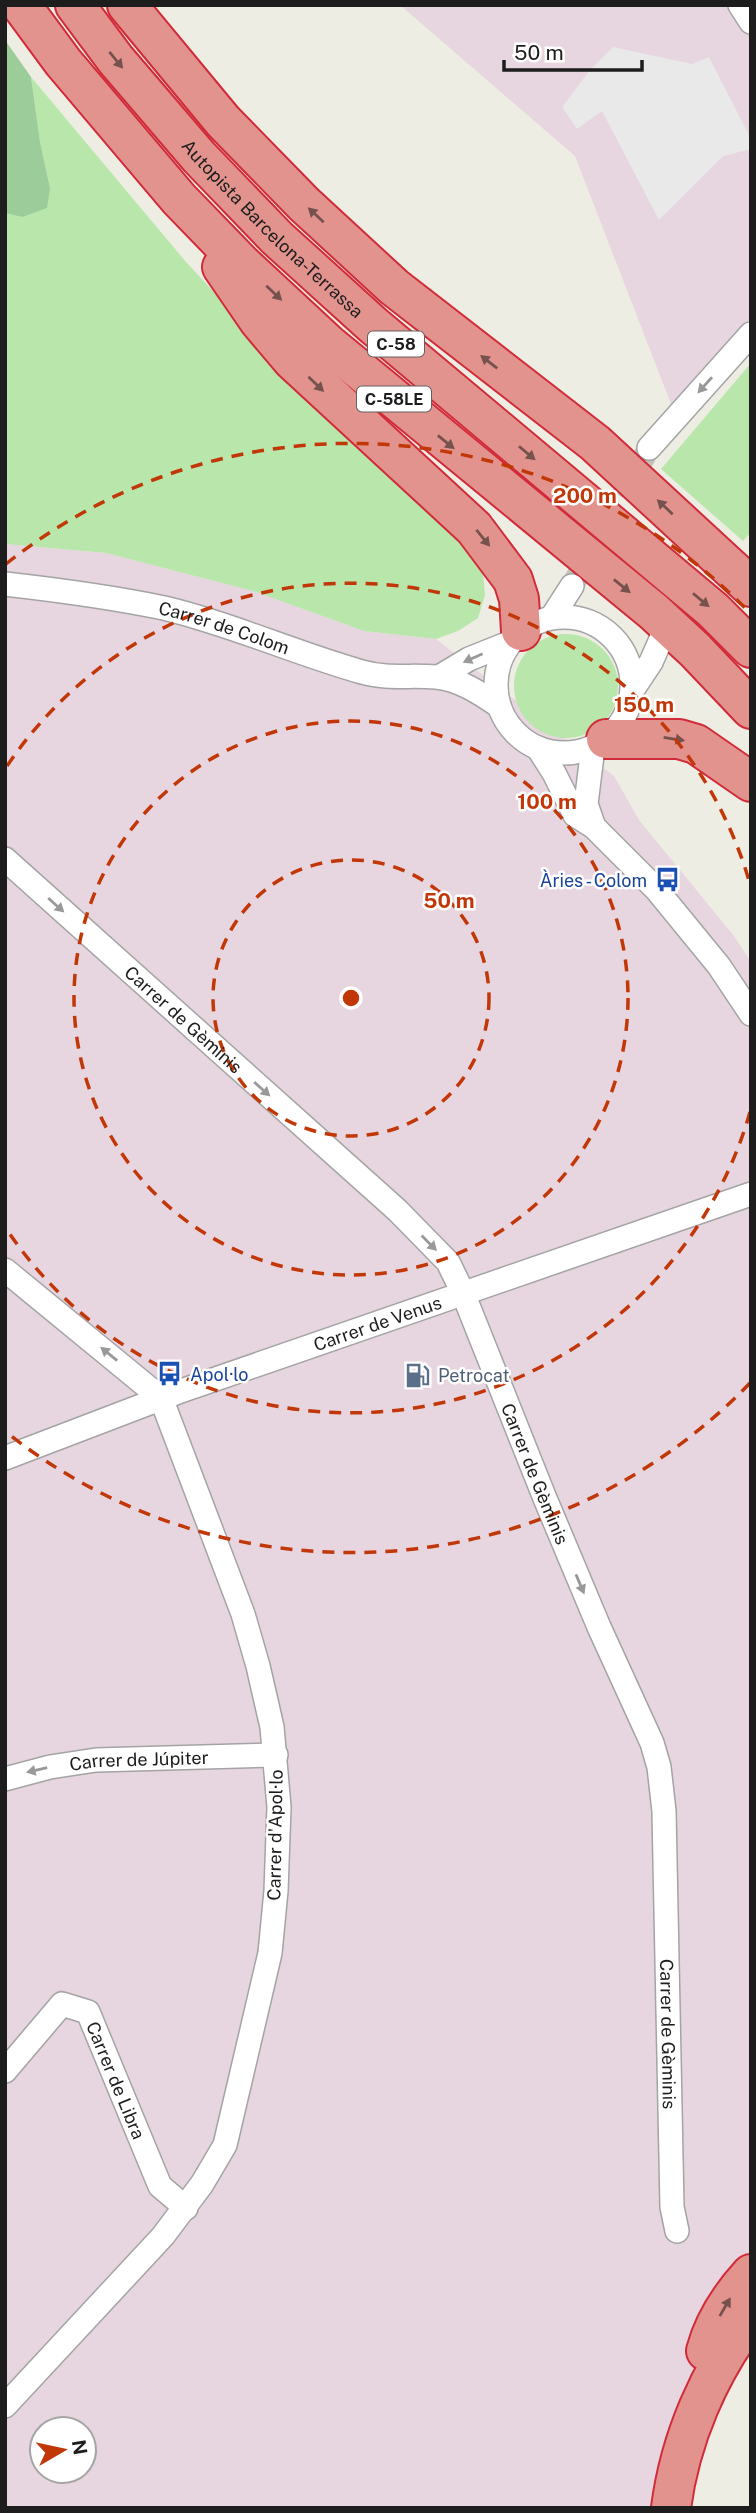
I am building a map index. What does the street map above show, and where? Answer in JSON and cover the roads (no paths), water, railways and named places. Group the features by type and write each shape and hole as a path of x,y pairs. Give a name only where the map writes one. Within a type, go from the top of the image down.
{"highway":[{"name":"C-58LE","path":"21,5 63,62 179,199 242,264 328,344 654,612 695,650 751,709"},
{"name":"Autopista Barcelona-Terrassa","path":"75,5 116,60 191,148 277,237 373,325 713,610 751,648"},
{"name":"C-58","path":"127,5 223,121 304,204 394,287 595,443 751,587"},
{"path":"63,62 87,111 191,228 292,360 337,404 445,499 496,554 513,580 527,630"},
{"path":"600,743 679,739 696,744 751,782"},
{"path":"671,2508 691,2403 712,2330 732,2295 751,2274"},
{"path":"685,2442 716,2372 737,2334 751,2317"}],"street":[{"path":"740,5 751,22"},
{"path":"649,448 751,334"},
{"name":"Carrer de Colom","path":"5,584 105,597 165,609 233,628 366,673 393,677 439,677 475,689 499,706"},
{"path":"572,586 527,630 499,663 496,684 499,706 508,723 521,738 538,748 556,753 575,753 600,743 625,717 633,689 651,662 662,637"},
{"path":"439,677 527,630 573,616 593,622 610,633 623,649 631,668 633,689"},
{"path":"594,827 586,804 600,743"},
{"path":"538,748 575,815 594,827 656,889 719,966 751,1014"},
{"name":"Carrer de Gèminis","path":"5,859 397,1210 448,1262 598,1627 652,1743 659,1767 663,1800 672,2207 677,2231"},
{"name":"Carrer de Venus","path":"5,1458 161,1398 751,1194"},
{"name":"Carrer d'Apol·lo","path":"5,1270 161,1398 243,1614 268,1699 278,1777 279,1829 270,1953 225,2145 186,2208 163,2236 5,2406"},
{"name":"Carrer de Júpiter","path":"5,1779 50,1767 96,1760 276,1755"},
{"name":"Carrer de Libra","path":"5,2071 62,2004 88,2012 160,2186 186,2208"}],"tunnel":[{"path":"572,586 649,448"}],"place":[{"name":"Àries - Colom","path":"667,880"},
{"name":"Apol·lo","path":"170,1374"},
{"name":"Petrocat","path":"418,1375"}]}
